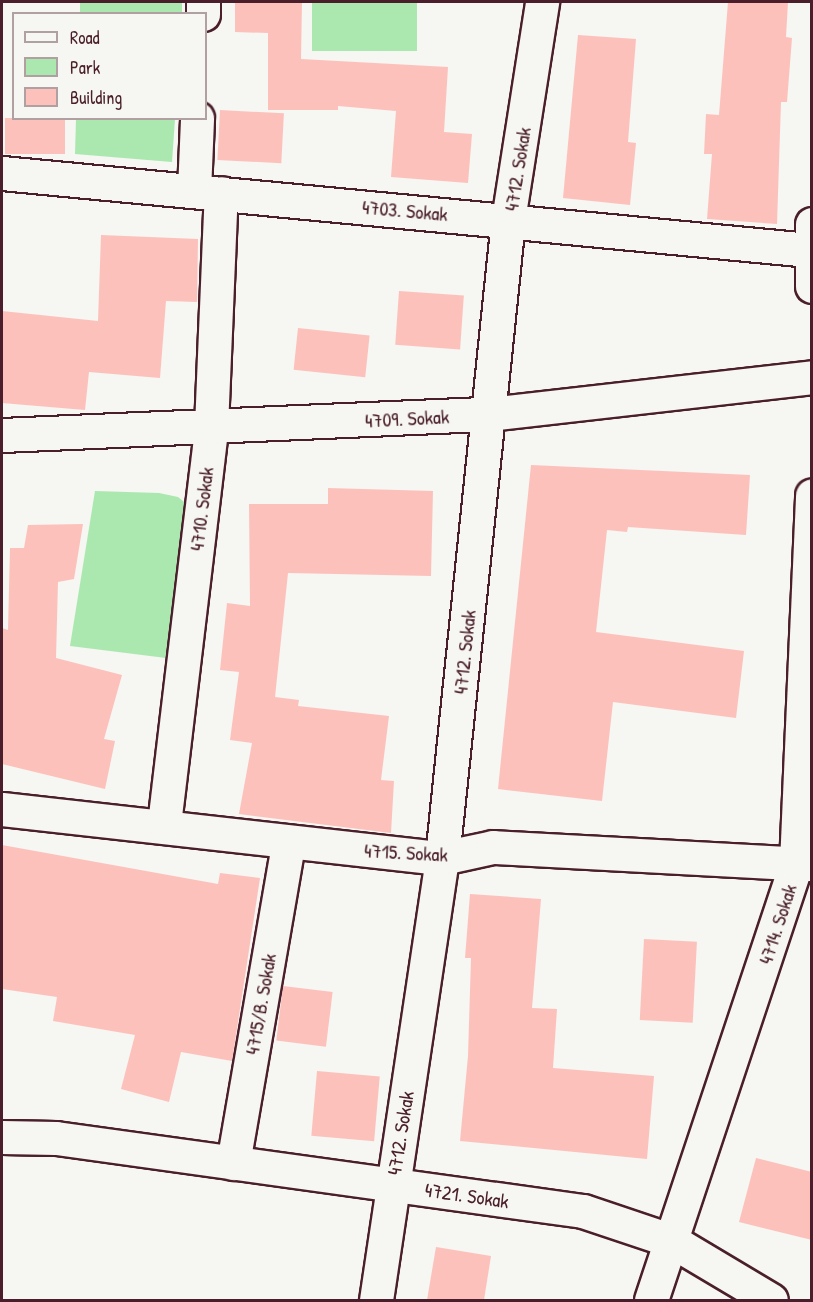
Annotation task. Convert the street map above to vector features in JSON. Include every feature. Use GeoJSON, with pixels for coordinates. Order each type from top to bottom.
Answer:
{"type":"FeatureCollection","features":[{"type":"Feature","properties":{"kind":"street","name":"4712. Sokak"},"geometry":{"type":"LineString","coordinates":[[376,1300],[442,858],[508,220],[542,2]]}},
{"type":"Feature","properties":{"kind":"street","name":"4710. Sokak"},"geometry":{"type":"LineString","coordinates":[[164,824],[211,427],[207,192],[197,120]]}},
{"type":"Feature","properties":{"kind":"street","name":"4703. Sokak"},"geometry":{"type":"LineString","coordinates":[[2,173],[508,220],[810,237]]}},
{"type":"Feature","properties":{"kind":"street"},"geometry":{"type":"LineString","coordinates":[[810,237],[812,286]]}},
{"type":"Feature","properties":{"kind":"street","name":"4709. Sokak"},"geometry":{"type":"LineString","coordinates":[[2,435],[489,414],[812,377]]}},
{"type":"Feature","properties":{"kind":"street","name":"4714. Sokak"},"geometry":{"type":"LineString","coordinates":[[651,1300],[806,867],[812,495]]}},
{"type":"Feature","properties":{"kind":"street","name":"4715. Sokak"},"geometry":{"type":"LineString","coordinates":[[2,809],[164,824],[288,844],[442,858],[493,847],[806,867]]}},
{"type":"Feature","properties":{"kind":"street","name":"4715/B. Sokak"},"geometry":{"type":"LineString","coordinates":[[233,1163],[288,844]]}},
{"type":"Feature","properties":{"kind":"street","name":"4721. Sokak"},"geometry":{"type":"LineString","coordinates":[[2,1137],[56,1138],[582,1211],[672,1241],[771,1300]]}},
{"type":"Feature","properties":{"kind":"green space"},"geometry":{"type":"Polygon","coordinates":[[[80,2],[182,2],[182,12],[80,12],[80,2]]]}},
{"type":"Feature","properties":{"kind":"green space"},"geometry":{"type":"Polygon","coordinates":[[[312,2],[417,2],[417,51],[312,51],[312,2]]]}},
{"type":"Feature","properties":{"kind":"green space"},"geometry":{"type":"Polygon","coordinates":[[[76,120],[175,120],[172,162],[75,154],[76,120]]]}},
{"type":"Feature","properties":{"kind":"green space"},"geometry":{"type":"Polygon","coordinates":[[[95,491],[159,493],[178,497],[189,506],[174,659],[70,646],[95,491]]]}},
{"type":"Feature","properties":{"kind":"building"},"geometry":{"type":"Polygon","coordinates":[[[235,2],[302,2],[301,59],[448,67],[444,132],[472,134],[468,183],[391,177],[396,111],[338,106],[338,110],[268,110],[268,33],[235,32],[235,2]]]}},
{"type":"Feature","properties":{"kind":"building"},"geometry":{"type":"Polygon","coordinates":[[[728,2],[788,2],[786,37],[792,38],[787,102],[781,102],[777,224],[707,219],[712,154],[704,154],[706,114],[719,115],[728,2]]]}},
{"type":"Feature","properties":{"kind":"building"},"geometry":{"type":"Polygon","coordinates":[[[578,35],[636,39],[628,142],[636,143],[630,205],[563,198],[578,35]]]}},
{"type":"Feature","properties":{"kind":"building"},"geometry":{"type":"Polygon","coordinates":[[[220,110],[284,113],[281,163],[217,160],[220,110]]]}},
{"type":"Feature","properties":{"kind":"building"},"geometry":{"type":"Polygon","coordinates":[[[5,118],[65,120],[65,154],[5,154],[5,118]]]}},
{"type":"Feature","properties":{"kind":"building"},"geometry":{"type":"Polygon","coordinates":[[[101,235],[198,239],[197,302],[166,301],[160,378],[89,372],[85,410],[2,403],[2,311],[98,321],[101,235]]]}},
{"type":"Feature","properties":{"kind":"building"},"geometry":{"type":"Polygon","coordinates":[[[399,291],[464,296],[460,349],[395,345],[399,291]]]}},
{"type":"Feature","properties":{"kind":"building"},"geometry":{"type":"Polygon","coordinates":[[[298,328],[370,336],[365,377],[294,370],[298,328]]]}},
{"type":"Feature","properties":{"kind":"building"},"geometry":{"type":"Polygon","coordinates":[[[531,465],[750,475],[746,535],[628,527],[627,532],[607,530],[596,632],[744,651],[736,718],[613,702],[602,801],[498,789],[531,465]]]}},
{"type":"Feature","properties":{"kind":"building"},"geometry":{"type":"Polygon","coordinates":[[[328,488],[433,491],[431,576],[288,573],[275,697],[299,700],[298,706],[389,716],[381,780],[394,781],[391,833],[239,814],[252,743],[230,740],[239,672],[220,670],[227,603],[250,606],[249,504],[328,504],[328,488]]]}},
{"type":"Feature","properties":{"kind":"building"},"geometry":{"type":"Polygon","coordinates":[[[83,524],[74,579],[58,582],[56,658],[122,675],[104,739],[115,741],[105,789],[2,764],[2,628],[8,630],[10,548],[24,548],[28,525],[83,524]]]}},
{"type":"Feature","properties":{"kind":"building"},"geometry":{"type":"Polygon","coordinates":[[[2,845],[218,884],[220,873],[260,878],[232,1061],[181,1052],[169,1102],[121,1089],[135,1035],[53,1021],[57,997],[2,989],[2,845]]]}},
{"type":"Feature","properties":{"kind":"building"},"geometry":{"type":"Polygon","coordinates":[[[470,894],[541,899],[532,1008],[557,1009],[553,1068],[654,1076],[647,1159],[460,1141],[468,1056],[471,958],[465,958],[470,894]]]}},
{"type":"Feature","properties":{"kind":"building"},"geometry":{"type":"Polygon","coordinates":[[[644,939],[697,942],[693,1023],[640,1020],[644,939]]]}},
{"type":"Feature","properties":{"kind":"building"},"geometry":{"type":"Polygon","coordinates":[[[283,986],[333,992],[326,1047],[276,1041],[283,986]]]}},
{"type":"Feature","properties":{"kind":"building"},"geometry":{"type":"Polygon","coordinates":[[[317,1071],[380,1076],[374,1141],[311,1136],[317,1071]]]}},
{"type":"Feature","properties":{"kind":"building"},"geometry":{"type":"Polygon","coordinates":[[[756,1158],[812,1172],[812,1240],[739,1222],[756,1158]]]}},
{"type":"Feature","properties":{"kind":"building"},"geometry":{"type":"Polygon","coordinates":[[[436,1247],[491,1256],[484,1300],[427,1300],[436,1247]]]}}]}
